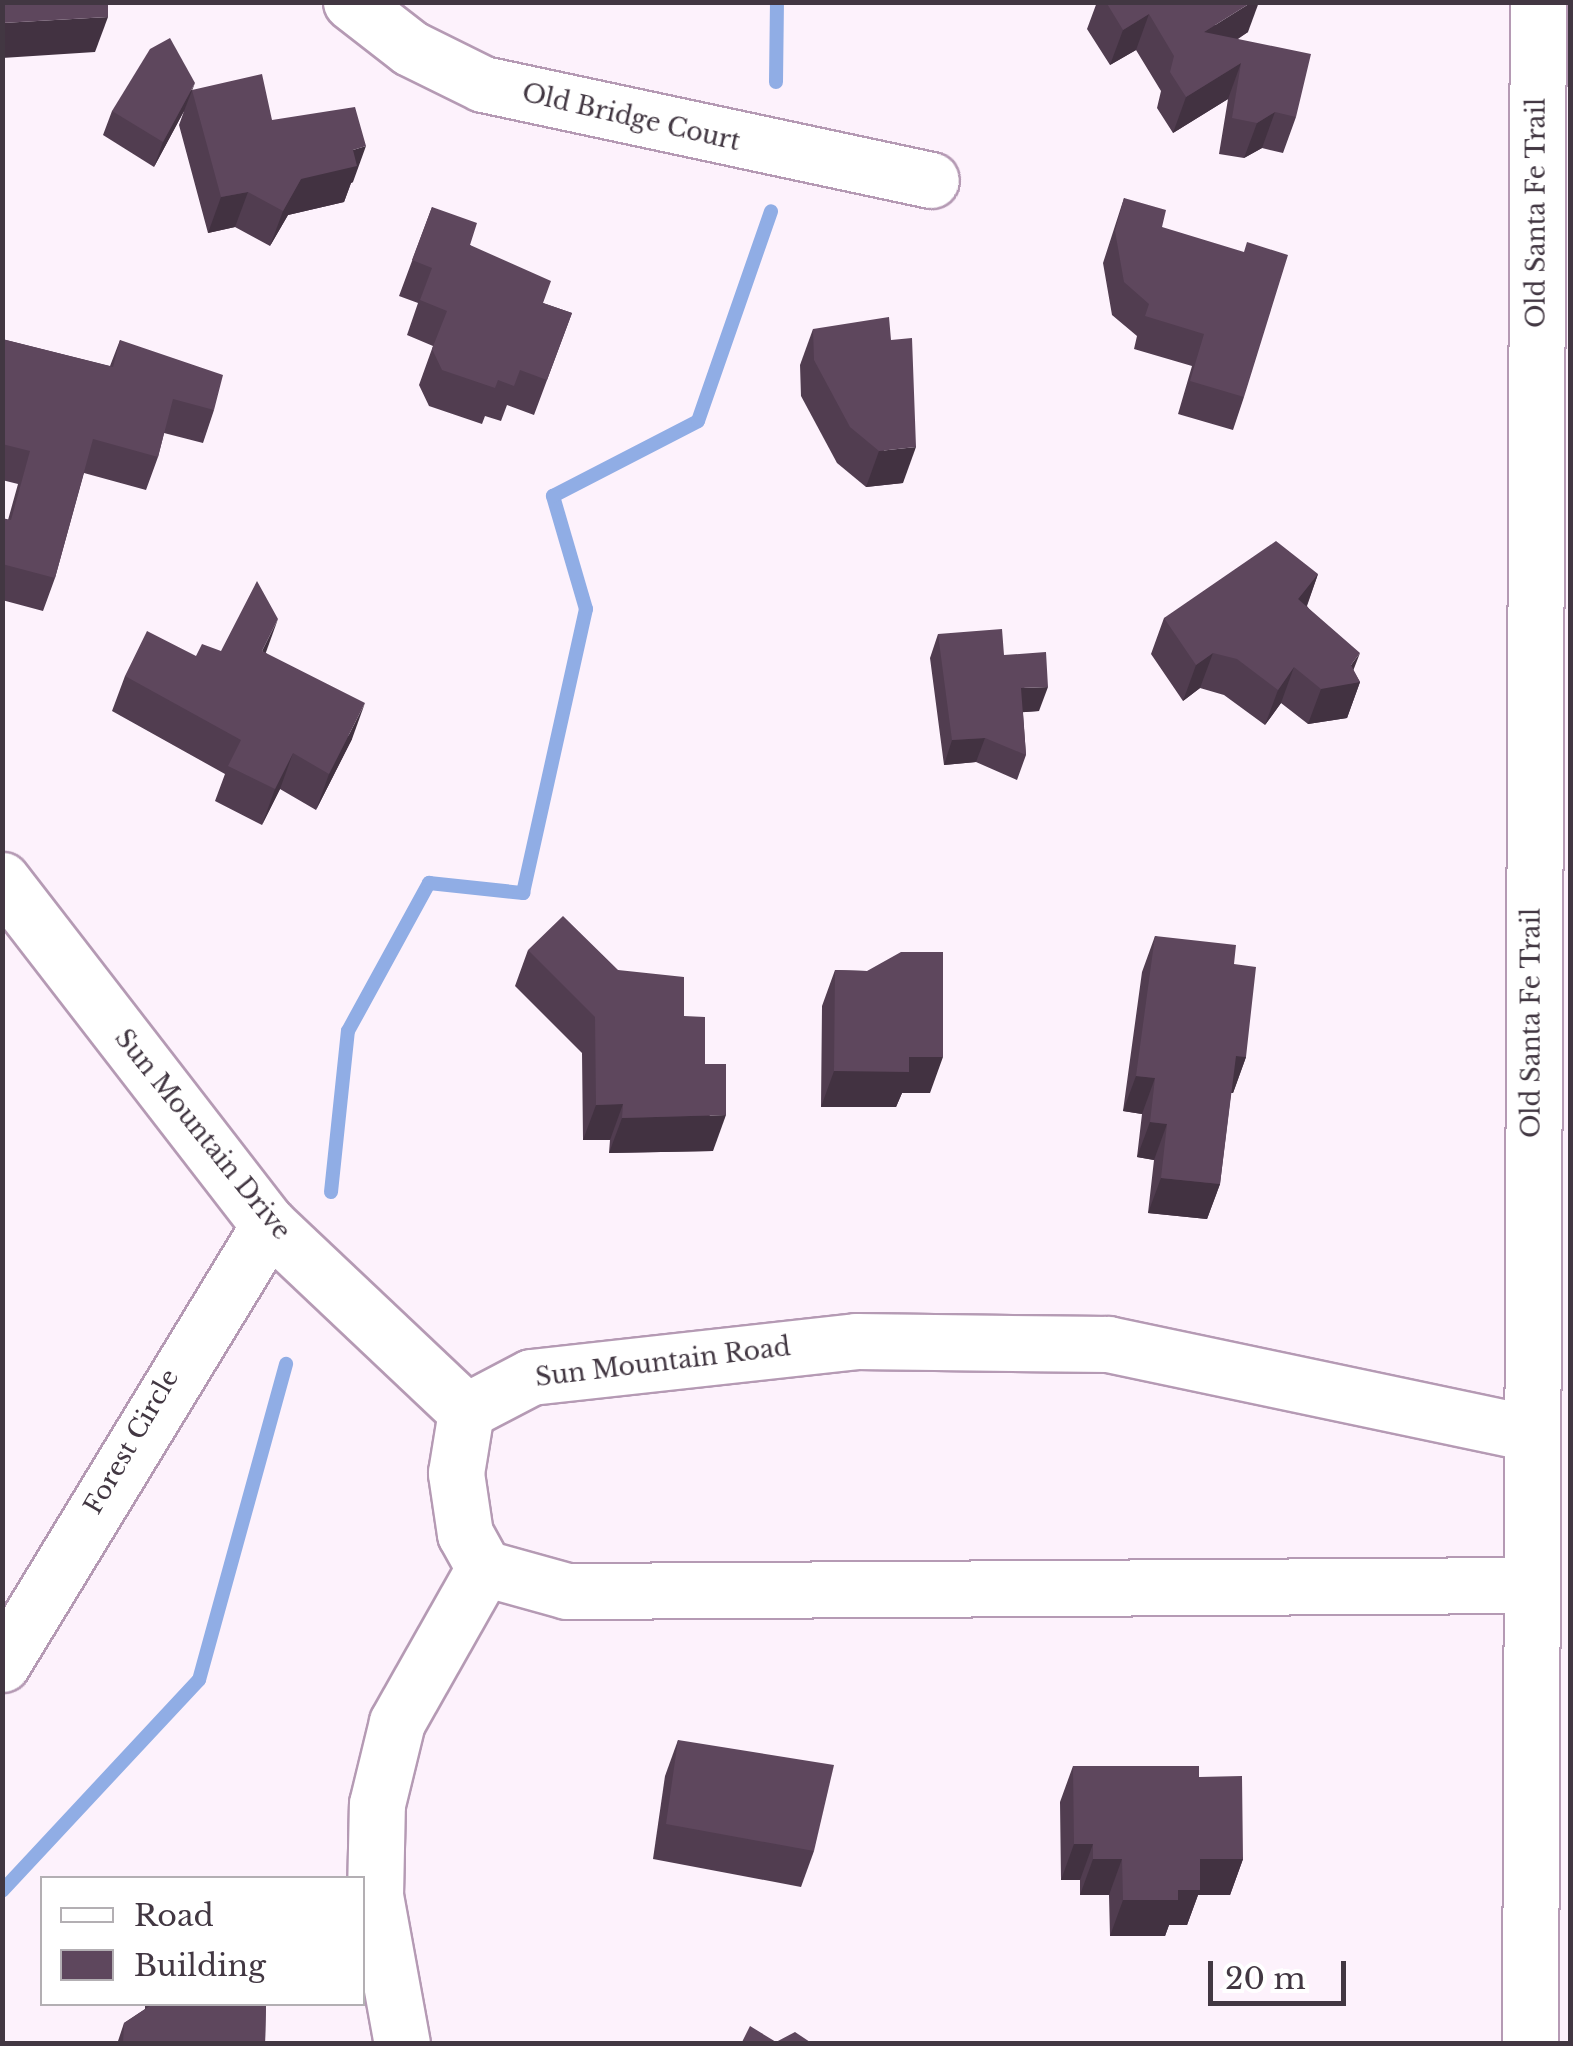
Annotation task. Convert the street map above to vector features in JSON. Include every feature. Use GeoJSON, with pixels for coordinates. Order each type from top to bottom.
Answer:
{"type":"FeatureCollection","features":[{"type":"Feature","properties":{"kind":"street","name":"Old Bridge Court"},"geometry":{"type":"LineString","coordinates":[[351,2],[410,48],[483,84],[932,180]]}},
{"type":"Feature","properties":{"kind":"street","name":"Old Santa Fe Trail"},"geometry":{"type":"LineString","coordinates":[[1530,2044],[1538,2]]}},
{"type":"Feature","properties":{"kind":"street","name":"Sun Mountain Drive"},"geometry":{"type":"LineString","coordinates":[[2,880],[269,1225],[466,1411]]}},
{"type":"Feature","properties":{"kind":"street","name":"Forest Circle"},"geometry":{"type":"LineString","coordinates":[[2,1664],[269,1225]]}},
{"type":"Feature","properties":{"kind":"street","name":"Sun Mountain Road"},"geometry":{"type":"LineString","coordinates":[[466,1411],[496,1390],[573,1368],[983,1338],[1199,1358],[1449,1422],[1530,1433]]}},
{"type":"Feature","properties":{"kind":"street"},"geometry":{"type":"LineString","coordinates":[[466,1411],[456,1473],[465,1534],[484,1568],[567,1591],[642,1594],[1530,1586]]}},
{"type":"Feature","properties":{"kind":"street"},"geometry":{"type":"LineString","coordinates":[[402,2044],[375,1896],[376,1804],[397,1722],[484,1568]]}},
{"type":"Feature","properties":{"kind":"building"},"geometry":{"type":"Polygon","coordinates":[[[2,2],[108,2],[108,17],[2,23],[2,2]]]}},
{"type":"Feature","properties":{"kind":"building"},"geometry":{"type":"Polygon","coordinates":[[[1106,2],[1252,2],[1204,32],[1311,54],[1296,117],[1275,112],[1257,123],[1232,118],[1241,63],[1186,97],[1170,72],[1174,56],[1149,14],[1123,30],[1106,2]]]}},
{"type":"Feature","properties":{"kind":"building"},"geometry":{"type":"Polygon","coordinates":[[[170,38],[195,83],[163,142],[112,111],[150,49],[170,38]]]}},
{"type":"Feature","properties":{"kind":"building"},"geometry":{"type":"Polygon","coordinates":[[[262,74],[272,120],[355,107],[366,146],[353,150],[357,166],[301,179],[283,211],[248,192],[221,197],[192,90],[262,74]]]}},
{"type":"Feature","properties":{"kind":"building"},"geometry":{"type":"Polygon","coordinates":[[[1124,198],[1166,210],[1162,227],[1244,252],[1247,242],[1288,255],[1244,397],[1190,381],[1204,334],[1145,316],[1149,304],[1124,282],[1115,231],[1124,198]]]}},
{"type":"Feature","properties":{"kind":"building"},"geometry":{"type":"Polygon","coordinates":[[[432,207],[477,223],[470,245],[551,281],[543,303],[572,313],[547,380],[520,370],[514,386],[498,380],[495,388],[442,370],[432,349],[447,311],[420,300],[432,268],[412,260],[432,207]]]}},
{"type":"Feature","properties":{"kind":"building"},"geometry":{"type":"Polygon","coordinates":[[[889,317],[891,340],[912,338],[916,447],[879,451],[850,427],[814,360],[813,329],[889,317]]]}},
{"type":"Feature","properties":{"kind":"building"},"geometry":{"type":"Polygon","coordinates":[[[2,339],[113,367],[120,340],[223,375],[214,410],[173,399],[158,457],[93,439],[55,578],[2,564],[2,518],[11,520],[30,451],[2,444],[2,339]]]}},
{"type":"Feature","properties":{"kind":"building"},"geometry":{"type":"Polygon","coordinates":[[[1276,541],[1318,574],[1298,599],[1360,653],[1351,665],[1360,682],[1321,689],[1294,667],[1278,690],[1237,659],[1213,653],[1196,665],[1164,618],[1276,541]]]}},
{"type":"Feature","properties":{"kind":"building"},"geometry":{"type":"Polygon","coordinates":[[[257,581],[278,619],[262,651],[365,703],[329,774],[293,753],[275,789],[228,766],[241,740],[125,676],[147,631],[196,656],[202,644],[221,651],[257,581]]]}},
{"type":"Feature","properties":{"kind":"building"},"geometry":{"type":"Polygon","coordinates":[[[1002,629],[1004,655],[1046,652],[1048,687],[1021,688],[1026,755],[985,738],[952,740],[938,634],[1002,629]]]}},
{"type":"Feature","properties":{"kind":"building"},"geometry":{"type":"Polygon","coordinates":[[[563,916],[618,970],[684,977],[684,1016],[705,1017],[705,1064],[726,1064],[726,1115],[622,1118],[623,1104],[596,1105],[595,1017],[528,950],[563,916]]]}},
{"type":"Feature","properties":{"kind":"building"},"geometry":{"type":"Polygon","coordinates":[[[1155,936],[1236,945],[1234,964],[1256,967],[1246,1057],[1236,1056],[1220,1184],[1161,1178],[1167,1124],[1150,1122],[1155,1078],[1136,1076],[1155,936]]]}},
{"type":"Feature","properties":{"kind":"building"},"geometry":{"type":"Polygon","coordinates":[[[901,952],[943,952],[943,1057],[909,1057],[909,1072],[834,1071],[835,970],[867,971],[901,952]]]}},
{"type":"Feature","properties":{"kind":"building"},"geometry":{"type":"Polygon","coordinates":[[[678,1740],[834,1765],[814,1851],[666,1824],[678,1740]]]}},
{"type":"Feature","properties":{"kind":"building"},"geometry":{"type":"Polygon","coordinates":[[[1073,1766],[1199,1766],[1199,1777],[1242,1776],[1243,1859],[1200,1859],[1200,1890],[1178,1890],[1178,1900],[1123,1900],[1122,1859],[1093,1859],[1093,1844],[1074,1844],[1073,1766]]]}},
{"type":"Feature","properties":{"kind":"building"},"geometry":{"type":"Polygon","coordinates":[[[150,2006],[266,2006],[265,2044],[123,2044],[124,2023],[150,2006]]]}},
{"type":"Feature","properties":{"kind":"building"},"geometry":{"type":"Polygon","coordinates":[[[750,2026],[776,2042],[795,2032],[813,2044],[741,2044],[750,2026]]]}},
{"type":"Feature","properties":{"kind":"waterway"},"geometry":{"type":"LineString","coordinates":[[776,82],[777,2]]}},
{"type":"Feature","properties":{"kind":"waterway"},"geometry":{"type":"LineString","coordinates":[[331,1192],[348,1031],[429,883],[523,893],[586,609],[553,496],[698,421],[771,211]]}},
{"type":"Feature","properties":{"kind":"waterway"},"geometry":{"type":"LineString","coordinates":[[2,1891],[199,1680],[286,1364]]}}]}
